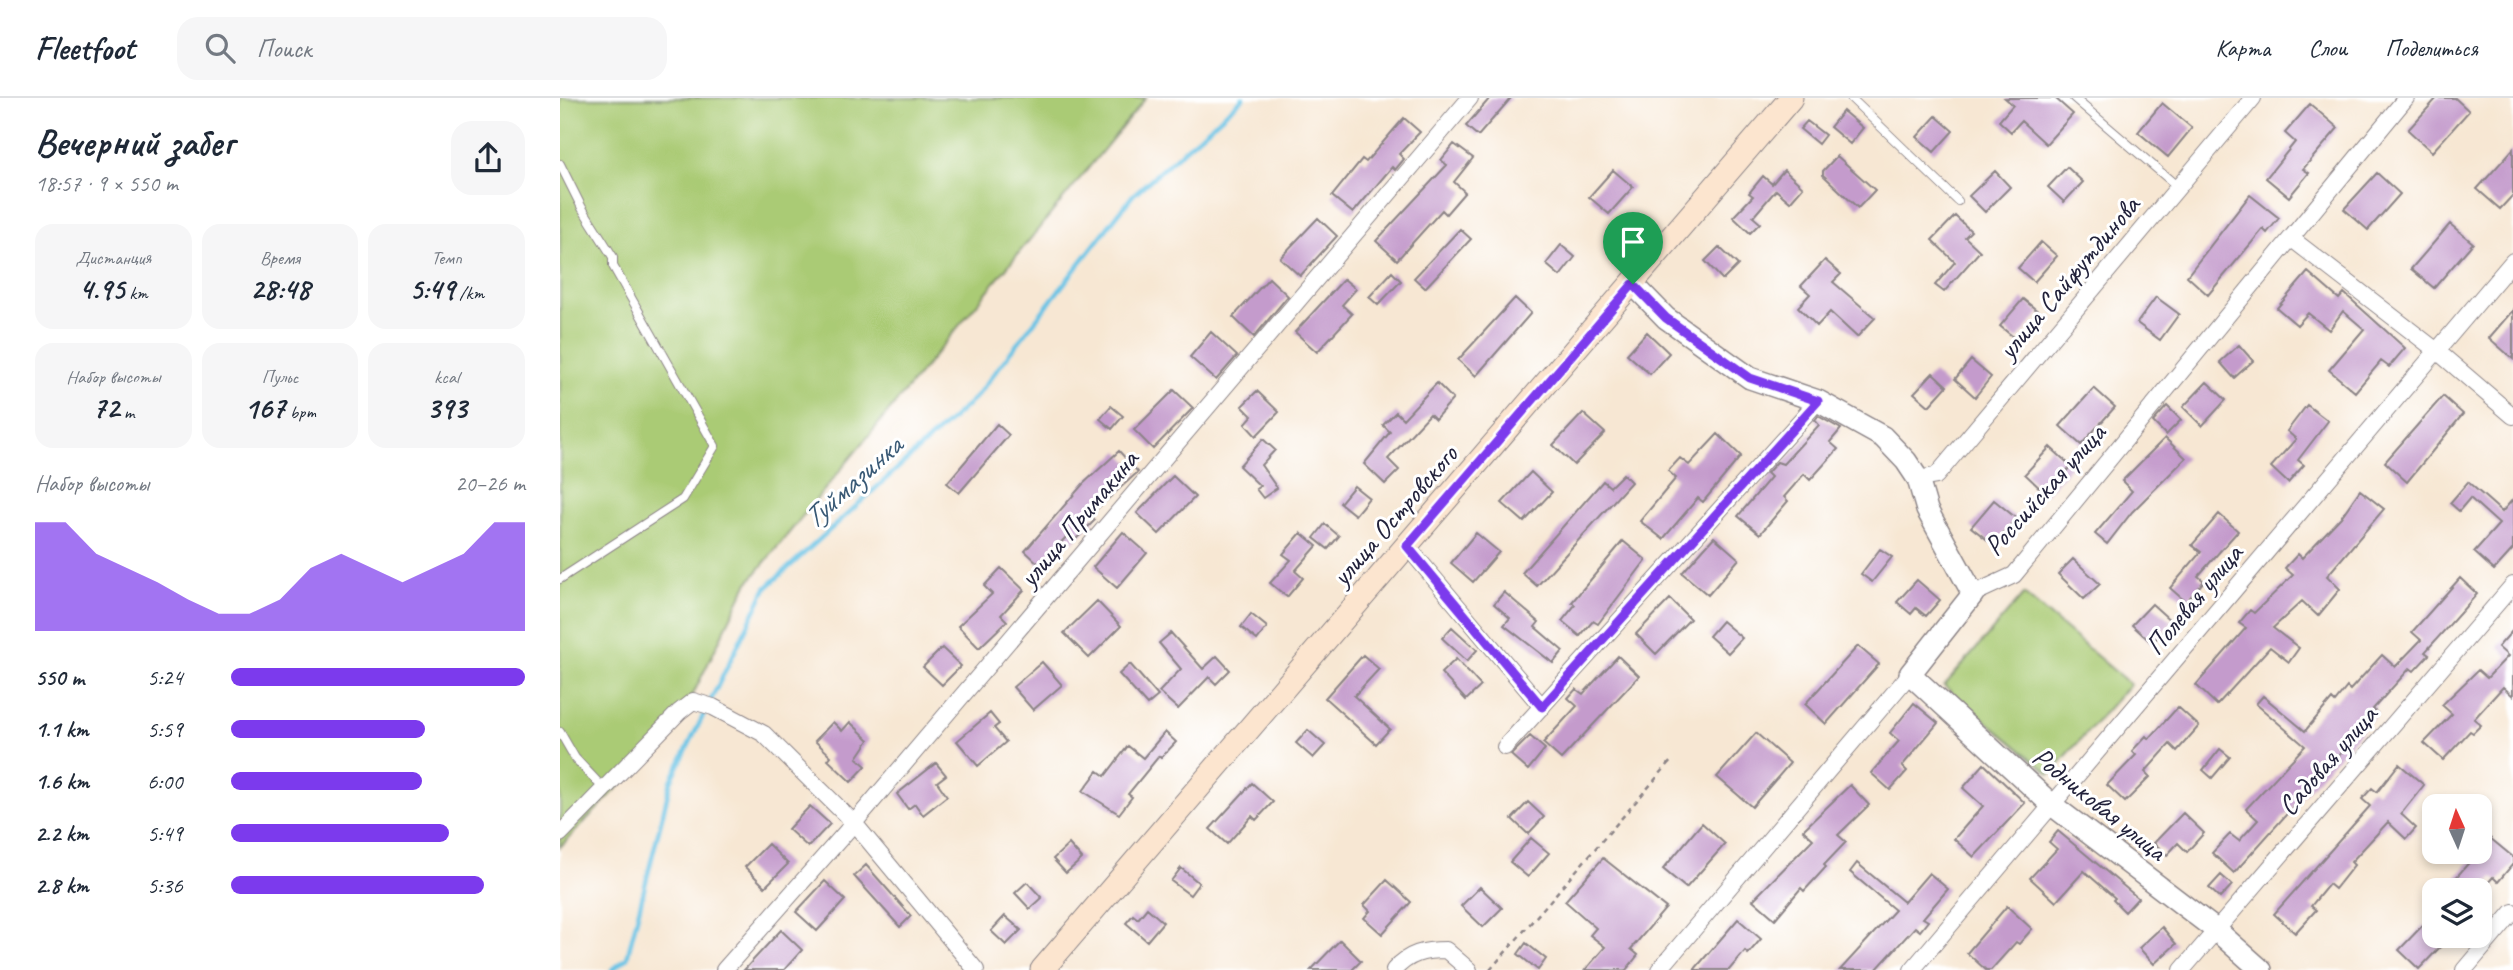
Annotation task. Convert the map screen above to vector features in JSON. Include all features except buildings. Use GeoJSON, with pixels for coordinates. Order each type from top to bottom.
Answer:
{"type":"FeatureCollection","features":[{"type":"Feature","properties":{"kind":"main road","name":"улица Островского"},"geometry":{"type":"LineString","coordinates":[[1042,970],[1791,98]]}},
{"type":"Feature","properties":{"kind":"street","name":"улица Примакина"},"geometry":{"type":"LineString","coordinates":[[724,970],[854,823],[1470,98]]}},
{"type":"Feature","properties":{"kind":"street","name":"Российская улица"},"geometry":{"type":"LineString","coordinates":[[1660,970],[1910,674],[1973,593],[2014,575],[2406,98]]}},
{"type":"Feature","properties":{"kind":"street","name":"улица Сайфутдинова"},"geometry":{"type":"LineString","coordinates":[[1918,479],[1936,477],[2250,99]]}},
{"type":"Feature","properties":{"kind":"street"},"geometry":{"type":"LineString","coordinates":[[2292,239],[2437,351],[2513,416]]}},
{"type":"Feature","properties":{"kind":"street","name":"Полевая улица"},"geometry":{"type":"LineString","coordinates":[[1912,970],[2513,261]]}},
{"type":"Feature","properties":{"kind":"street"},"geometry":{"type":"LineString","coordinates":[[1633,284],[1666,318],[1750,378],[1818,401],[1883,437],[1906,461],[1918,479],[1927,510],[1973,593]]}},
{"type":"Feature","properties":{"kind":"street"},"geometry":{"type":"LineString","coordinates":[[1505,747],[1818,401]]}},
{"type":"Feature","properties":{"kind":"street"},"geometry":{"type":"LineString","coordinates":[[1407,546],[1542,707]]}},
{"type":"Feature","properties":{"kind":"street","name":"Садовая улица"},"geometry":{"type":"LineString","coordinates":[[2182,970],[2513,585]]}},
{"type":"Feature","properties":{"kind":"street","name":"Родниковая улица"},"geometry":{"type":"LineString","coordinates":[[1910,674],[2052,805],[2216,930],[2261,970]]}},
{"type":"Feature","properties":{"kind":"street"},"geometry":{"type":"LineString","coordinates":[[560,834],[679,712],[693,701],[713,707],[764,734],[854,823],[976,970]]}},
{"type":"Feature","properties":{"kind":"street"},"geometry":{"type":"LineString","coordinates":[[2464,970],[2513,912]]}},
{"type":"Feature","properties":{"kind":"street"},"geometry":{"type":"LineString","coordinates":[[1394,970],[1401,962],[1421,950],[1446,950],[1469,970]]}},
{"type":"Feature","properties":{"kind":"lane"},"geometry":{"type":"LineString","coordinates":[[1851,98],[1958,201]]}},
{"type":"Feature","properties":{"kind":"lane"},"geometry":{"type":"LineString","coordinates":[[2074,98],[2178,187]]}},
{"type":"Feature","properties":{"kind":"lane"},"geometry":{"type":"LineString","coordinates":[[560,164],[582,208],[613,257],[612,266],[715,446],[683,499],[560,579]]}},
{"type":"Feature","properties":{"kind":"lane"},"geometry":{"type":"LineString","coordinates":[[560,732],[576,758],[604,789]]}},
{"type":"Feature","properties":{"kind":"path"},"geometry":{"type":"LineString","coordinates":[[1490,970],[1672,760]]}},
{"type":"Feature","properties":{"kind":"green space"},"geometry":{"type":"Polygon","coordinates":[[[560,98],[1146,98],[747,584],[677,727],[560,847],[560,98]]]}},
{"type":"Feature","properties":{"kind":"green space"},"geometry":{"type":"Polygon","coordinates":[[[2024,594],[2130,684],[2050,774],[1944,686],[2024,594]]]}},
{"type":"Feature","properties":{"kind":"waterway","name":"Туймазинка"},"geometry":{"type":"LineString","coordinates":[[612,970],[627,958],[671,781],[766,588],[975,398],[1133,195],[1243,98]]}},
{"type":"Feature","properties":{"kind":"route"},"geometry":{"type":"LineString","coordinates":[[1633,284],[1666,318],[1750,378],[1818,401],[1542,707],[1407,546],[1633,284]]}}]}
